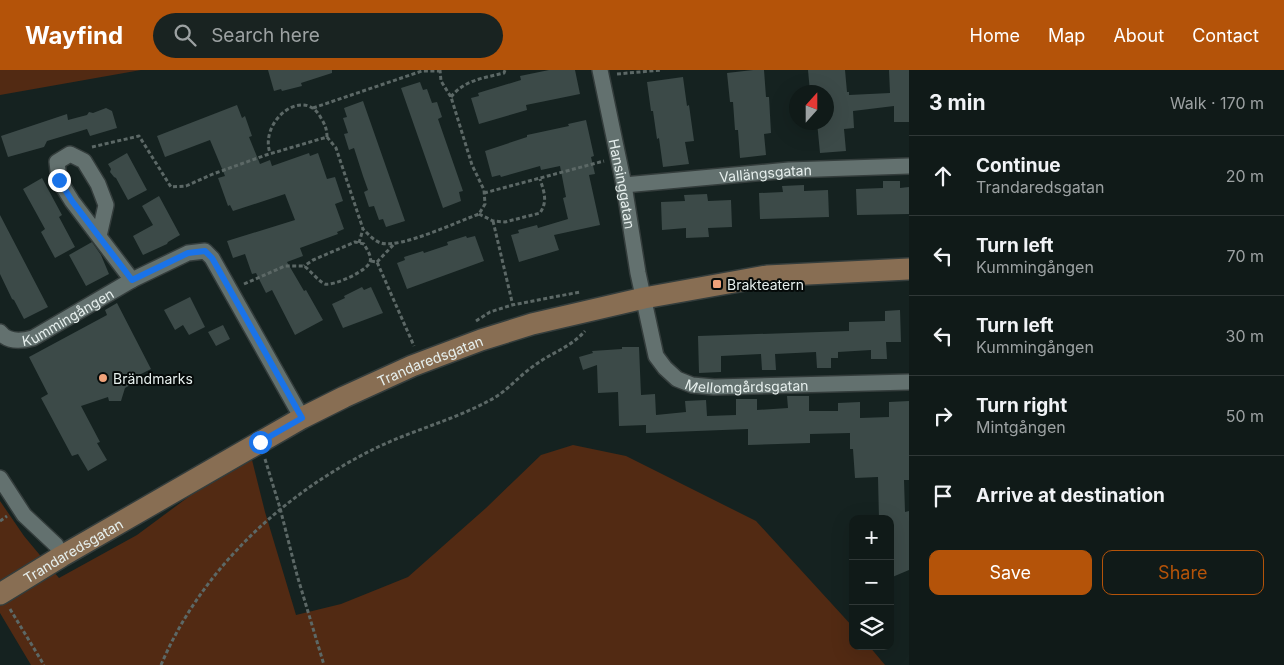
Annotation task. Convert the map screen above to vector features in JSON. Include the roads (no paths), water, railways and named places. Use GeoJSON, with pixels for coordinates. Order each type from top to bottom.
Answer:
{"type":"FeatureCollection","features":[{"type":"Feature","properties":{"kind":"street","name":"Hansinggatan"},"geometry":{"type":"LineString","coordinates":[[600,73],[624,185],[644,298]]}},
{"type":"Feature","properties":{"kind":"street"},"geometry":{"type":"LineString","coordinates":[[99,236],[106,205],[98,184],[84,161],[70,154],[57,162],[59,180],[72,201],[132,280]]}},
{"type":"Feature","properties":{"kind":"street","name":"Vallängsgatan"},"geometry":{"type":"LineString","coordinates":[[624,185],[789,170],[909,166]]}},
{"type":"Feature","properties":{"kind":"street","name":"Kummingången"},"geometry":{"type":"LineString","coordinates":[[0,332],[3,336],[18,342],[33,338],[132,280],[188,253],[205,251],[212,258],[302,418]]}},
{"type":"Feature","properties":{"kind":"street","name":"Trandaredsgatan"},"geometry":{"type":"LineString","coordinates":[[0,594],[62,556],[302,418],[412,366],[481,340],[532,324],[644,298],[767,276],[909,269]]}},
{"type":"Feature","properties":{"kind":"street","name":"Mellomgårdsgatan"},"geometry":{"type":"LineString","coordinates":[[644,298],[656,356],[676,379],[692,385],[714,387],[909,382]]}},
{"type":"Feature","properties":{"kind":"street"},"geometry":{"type":"LineString","coordinates":[[0,478],[24,515],[56,545],[62,556]]}},
{"type":"Feature","properties":{"kind":"place","name":"Brakteatern"},"geometry":{"type":"Point","coordinates":[717,284]}},
{"type":"Feature","properties":{"kind":"place","name":"Brändmarks"},"geometry":{"type":"Point","coordinates":[103,378]}}]}
